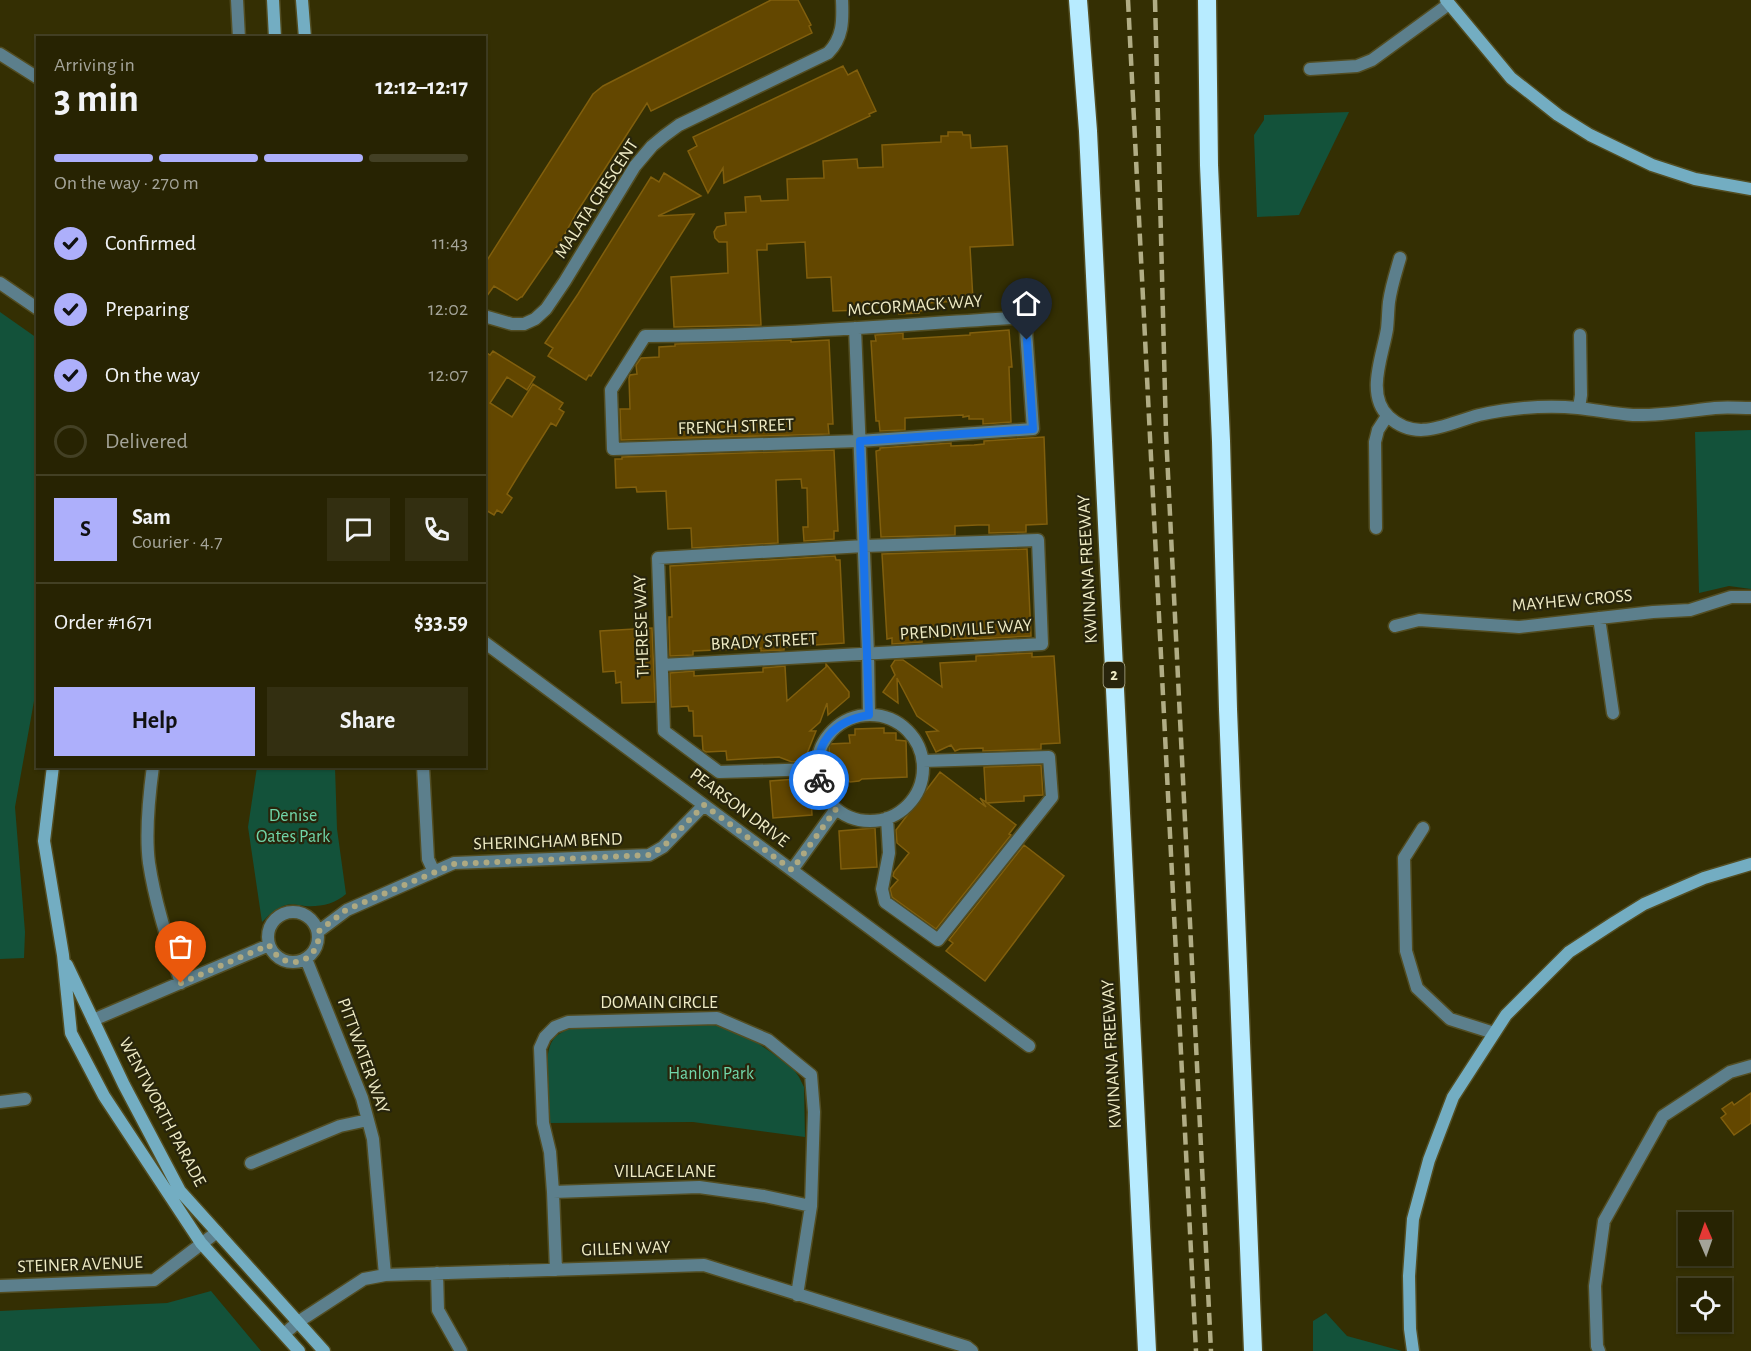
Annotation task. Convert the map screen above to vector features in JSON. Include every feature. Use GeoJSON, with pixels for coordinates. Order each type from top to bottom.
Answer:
{"type":"FeatureCollection","features":[{"type":"Feature","properties":{"kind":"highway","name":"KWINANA FREEWAY"},"geometry":{"type":"LineString","coordinates":[[1078,0],[1088,142],[1147,1351]]}},
{"type":"Feature","properties":{"kind":"highway"},"geometry":{"type":"LineString","coordinates":[[1207,0],[1209,165],[1253,1351]]}},
{"type":"Feature","properties":{"kind":"street"},"geometry":{"type":"LineString","coordinates":[[237,0],[239,36]]}},
{"type":"Feature","properties":{"kind":"street"},"geometry":{"type":"LineString","coordinates":[[273,0],[275,36]]}},
{"type":"Feature","properties":{"kind":"street"},"geometry":{"type":"LineString","coordinates":[[302,0],[305,36]]}},
{"type":"Feature","properties":{"kind":"street","name":"MALATA CRESCENT"},"geometry":{"type":"LineString","coordinates":[[486,317],[512,324],[524,324],[535,319],[546,309],[565,281],[635,166],[652,146],[679,125],[828,53],[836,46],[843,26],[842,0]]}},
{"type":"Feature","properties":{"kind":"street"},"geometry":{"type":"LineString","coordinates":[[1310,69],[1357,66],[1372,60],[1448,2],[1511,78],[1558,115],[1590,135],[1652,165],[1695,179],[1751,189]]}},
{"type":"Feature","properties":{"kind":"street"},"geometry":{"type":"LineString","coordinates":[[0,54],[36,77]]}},
{"type":"Feature","properties":{"kind":"street"},"geometry":{"type":"LineString","coordinates":[[1400,258],[1389,300],[1377,389],[1380,403],[1388,416],[1399,424],[1417,430],[1437,429],[1478,416],[1536,407],[1579,408],[1634,415],[1718,408],[1751,408]]}},
{"type":"Feature","properties":{"kind":"street"},"geometry":{"type":"LineString","coordinates":[[0,283],[36,308]]}},
{"type":"Feature","properties":{"kind":"street","name":"MCCORMACK WAY"},"geometry":{"type":"LineString","coordinates":[[613,449],[611,390],[645,336],[855,328],[1025,317],[1033,429],[860,441]]}},
{"type":"Feature","properties":{"kind":"street"},"geometry":{"type":"LineString","coordinates":[[855,328],[869,715]]}},
{"type":"Feature","properties":{"kind":"street"},"geometry":{"type":"LineString","coordinates":[[1579,408],[1581,395],[1580,335]]}},
{"type":"Feature","properties":{"kind":"street"},"geometry":{"type":"LineString","coordinates":[[1376,528],[1375,442],[1378,430],[1388,416]]}},
{"type":"Feature","properties":{"kind":"street","name":"FRENCH STREET"},"geometry":{"type":"LineString","coordinates":[[613,449],[860,441]]}},
{"type":"Feature","properties":{"kind":"street","name":"PRENDIVILLE WAY"},"geometry":{"type":"LineString","coordinates":[[864,546],[1038,540],[1039,563],[1042,644],[868,654]]}},
{"type":"Feature","properties":{"kind":"street","name":"THERESE WAY"},"geometry":{"type":"LineString","coordinates":[[817,769],[718,772],[664,731],[658,558],[864,546]]}},
{"type":"Feature","properties":{"kind":"street","name":"MAYHEW CROSS"},"geometry":{"type":"LineString","coordinates":[[1395,626],[1419,620],[1519,627],[1690,610],[1731,597],[1751,597]]}},
{"type":"Feature","properties":{"kind":"street"},"geometry":{"type":"LineString","coordinates":[[1599,618],[1613,713]]}},
{"type":"Feature","properties":{"kind":"street","name":"PEARSON DRIVE"},"geometry":{"type":"LineString","coordinates":[[486,643],[1029,1046]]}},
{"type":"Feature","properties":{"kind":"street","name":"BRADY STREET"},"geometry":{"type":"LineString","coordinates":[[662,665],[868,654]]}},
{"type":"Feature","properties":{"kind":"street"},"geometry":{"type":"LineString","coordinates":[[869,715],[885,717],[899,723],[919,746],[923,761],[922,779],[915,796],[903,810],[887,818],[869,821],[852,818],[836,809],[826,798],[819,784],[817,769],[819,752],[827,737],[838,726],[853,718],[869,715]]}},
{"type":"Feature","properties":{"kind":"street"},"geometry":{"type":"LineString","coordinates":[[887,818],[889,853],[882,889],[885,903],[938,940],[1052,797],[1049,757],[923,761]]}},
{"type":"Feature","properties":{"kind":"street","name":"WENTWORTH PARADE"},"geometry":{"type":"LineString","coordinates":[[53,768],[44,841],[63,956],[71,1033],[104,1096],[201,1244],[299,1351]]}},
{"type":"Feature","properties":{"kind":"street"},"geometry":{"type":"LineString","coordinates":[[153,768],[148,800],[149,862],[166,937],[181,983]]}},
{"type":"Feature","properties":{"kind":"street"},"geometry":{"type":"LineString","coordinates":[[423,768],[429,859],[434,872]]}},
{"type":"Feature","properties":{"kind":"street","name":"SHERINGHAM BEND"},"geometry":{"type":"LineString","coordinates":[[319,931],[346,910],[454,864],[649,855],[663,847],[704,805]]}},
{"type":"Feature","properties":{"kind":"street"},"geometry":{"type":"LineString","coordinates":[[792,870],[836,809]]}},
{"type":"Feature","properties":{"kind":"street"},"geometry":{"type":"LineString","coordinates":[[1423,828],[1404,858],[1406,951],[1417,988],[1450,1019],[1494,1034]]}},
{"type":"Feature","properties":{"kind":"street"},"geometry":{"type":"LineString","coordinates":[[1413,1351],[1410,1329],[1409,1276],[1413,1219],[1429,1160],[1454,1097],[1506,1015],[1569,952],[1644,904],[1704,878],[1751,864]]}},
{"type":"Feature","properties":{"kind":"street"},"geometry":{"type":"LineString","coordinates":[[300,912],[309,916],[319,931],[316,948],[306,959],[298,962],[280,959],[269,945],[269,927],[283,913],[300,912]]}},
{"type":"Feature","properties":{"kind":"street"},"geometry":{"type":"LineString","coordinates":[[93,1020],[269,945]]}},
{"type":"Feature","properties":{"kind":"street","name":"WENTWORTH PARADE"},"geometry":{"type":"LineString","coordinates":[[63,956],[124,1085],[180,1191],[324,1351]]}},
{"type":"Feature","properties":{"kind":"street","name":"PITTWATER WAY"},"geometry":{"type":"LineString","coordinates":[[306,959],[362,1098],[368,1120],[373,1140],[385,1275]]}},
{"type":"Feature","properties":{"kind":"street","name":"DOMAIN CIRCLE"},"geometry":{"type":"LineString","coordinates":[[556,1270],[550,1152],[543,1123],[540,1087],[540,1048],[545,1037],[555,1027],[568,1022],[717,1018],[768,1040],[811,1075],[814,1112],[811,1206],[797,1295]]}},
{"type":"Feature","properties":{"kind":"street"},"geometry":{"type":"LineString","coordinates":[[1599,1351],[1595,1286],[1604,1221],[1663,1116],[1730,1072],[1751,1066]]}},
{"type":"Feature","properties":{"kind":"street"},"geometry":{"type":"LineString","coordinates":[[0,1102],[25,1099]]}},
{"type":"Feature","properties":{"kind":"street"},"geometry":{"type":"LineString","coordinates":[[251,1163],[340,1125],[368,1120]]}},
{"type":"Feature","properties":{"kind":"street","name":"VILLAGE LANE"},"geometry":{"type":"LineString","coordinates":[[553,1192],[699,1187],[764,1196],[811,1206]]}},
{"type":"Feature","properties":{"kind":"street","name":"STEINER AVENUE"},"geometry":{"type":"LineString","coordinates":[[0,1286],[154,1280],[217,1232]]}},
{"type":"Feature","properties":{"kind":"street","name":"GILLEN WAY"},"geometry":{"type":"LineString","coordinates":[[284,1334],[298,1322],[364,1279],[385,1275],[704,1265],[967,1347],[972,1351]]}},
{"type":"Feature","properties":{"kind":"street"},"geometry":{"type":"LineString","coordinates":[[437,1273],[438,1310],[461,1351]]}},
{"type":"Feature","properties":{"kind":"green space"},"geometry":{"type":"Polygon","coordinates":[[[1349,112],[1299,215],[1257,217],[1254,135],[1264,120],[1264,115],[1349,112]]]}},
{"type":"Feature","properties":{"kind":"green space"},"geometry":{"type":"Polygon","coordinates":[[[0,312],[36,337],[36,697],[15,807],[25,932],[24,958],[0,959],[0,312]]]}},
{"type":"Feature","properties":{"kind":"green space"},"geometry":{"type":"Polygon","coordinates":[[[1751,430],[1751,589],[1729,586],[1699,593],[1695,432],[1751,430]]]}},
{"type":"Feature","properties":{"kind":"green space","name":"Denise Oates Park"},"geometry":{"type":"Polygon","coordinates":[[[257,768],[335,768],[337,829],[346,894],[322,905],[286,905],[270,914],[262,922],[248,827],[257,768]]]}},
{"type":"Feature","properties":{"kind":"green space","name":"Hanlon Park"},"geometry":{"type":"Polygon","coordinates":[[[705,1024],[742,1032],[792,1067],[804,1087],[805,1137],[693,1122],[550,1123],[548,1057],[553,1040],[560,1034],[568,1029],[705,1024]]]}},
{"type":"Feature","properties":{"kind":"green space"},"geometry":{"type":"Polygon","coordinates":[[[211,1291],[261,1351],[0,1351],[0,1311],[167,1303],[211,1291]]]}},
{"type":"Feature","properties":{"kind":"green space"},"geometry":{"type":"Polygon","coordinates":[[[1326,1313],[1347,1336],[1402,1351],[1313,1351],[1313,1321],[1326,1313]]]}},
{"type":"Feature","properties":{"kind":"building"},"geometry":{"type":"Polygon","coordinates":[[[771,0],[798,0],[811,25],[809,26],[812,33],[651,111],[647,103],[562,239],[522,297],[517,300],[494,286],[486,297],[486,262],[593,94],[603,86],[771,0]]]}},
{"type":"Feature","properties":{"kind":"building"},"geometry":{"type":"Polygon","coordinates":[[[843,66],[848,75],[857,70],[876,111],[869,114],[870,116],[724,183],[723,168],[708,193],[688,151],[697,146],[693,137],[843,66]]]}},
{"type":"Feature","properties":{"kind":"building"},"geometry":{"type":"Polygon","coordinates":[[[948,132],[962,132],[963,135],[970,135],[971,148],[1007,146],[1013,245],[970,247],[973,300],[928,303],[927,310],[919,311],[919,313],[899,314],[898,304],[861,306],[862,310],[833,311],[831,277],[807,278],[805,242],[767,244],[767,250],[757,250],[761,325],[674,327],[671,277],[728,273],[727,242],[719,242],[714,232],[717,227],[726,225],[725,213],[746,212],[745,197],[760,196],[761,201],[788,200],[787,179],[824,178],[823,161],[857,159],[858,168],[883,167],[882,145],[941,142],[941,136],[948,136],[948,132]]]}},
{"type":"Feature","properties":{"kind":"building"},"geometry":{"type":"Polygon","coordinates":[[[664,173],[701,196],[658,216],[694,214],[591,376],[589,375],[586,380],[548,356],[553,348],[545,343],[651,177],[659,182],[664,173]]]}},
{"type":"Feature","properties":{"kind":"building"},"geometry":{"type":"Polygon","coordinates":[[[1009,330],[1012,367],[1009,367],[1011,422],[983,424],[983,419],[969,419],[969,416],[963,417],[963,415],[905,418],[905,430],[880,431],[879,421],[876,421],[871,341],[876,341],[875,335],[903,333],[903,339],[1009,330]]]}},
{"type":"Feature","properties":{"kind":"building"},"geometry":{"type":"Polygon","coordinates":[[[791,340],[791,342],[829,340],[833,424],[828,424],[829,434],[621,440],[620,409],[630,409],[630,375],[637,374],[636,365],[641,358],[659,357],[659,347],[675,346],[675,344],[791,340]]]}},
{"type":"Feature","properties":{"kind":"building"},"geometry":{"type":"Polygon","coordinates":[[[493,351],[535,377],[527,390],[507,377],[490,403],[512,417],[533,384],[563,403],[559,409],[564,412],[556,426],[551,423],[524,466],[507,494],[512,498],[502,513],[497,510],[494,515],[486,510],[486,352],[490,355],[493,351]]]}},
{"type":"Feature","properties":{"kind":"building"},"geometry":{"type":"Polygon","coordinates":[[[1044,437],[1047,524],[1026,525],[1026,532],[989,533],[989,525],[978,525],[955,526],[955,535],[881,537],[876,451],[880,448],[951,443],[951,446],[974,445],[984,444],[984,441],[1044,437]]]}},
{"type":"Feature","properties":{"kind":"building"},"geometry":{"type":"Polygon","coordinates":[[[834,450],[838,531],[834,531],[834,539],[804,541],[803,527],[808,527],[807,488],[802,488],[801,479],[776,480],[778,543],[692,548],[691,528],[668,529],[666,491],[637,492],[636,487],[616,488],[615,459],[622,459],[622,457],[834,450]]]}},
{"type":"Feature","properties":{"kind":"building"},"geometry":{"type":"Polygon","coordinates":[[[1027,549],[1031,636],[951,639],[951,636],[922,638],[922,642],[892,644],[892,638],[887,639],[882,554],[1027,549]]]}},
{"type":"Feature","properties":{"kind":"building"},"geometry":{"type":"Polygon","coordinates":[[[835,556],[836,560],[840,560],[844,643],[784,647],[784,650],[761,651],[761,648],[693,651],[693,655],[670,656],[669,617],[672,617],[670,566],[835,556]]]}},
{"type":"Feature","properties":{"kind":"building"},"geometry":{"type":"Polygon","coordinates":[[[652,628],[655,702],[622,703],[621,682],[616,683],[615,671],[603,672],[600,631],[652,628]]]}},
{"type":"Feature","properties":{"kind":"building"},"geometry":{"type":"Polygon","coordinates":[[[1032,653],[1032,657],[1054,656],[1060,743],[1041,744],[1041,749],[983,751],[983,748],[955,751],[951,745],[936,752],[926,732],[938,731],[917,716],[897,678],[898,703],[883,692],[895,675],[891,666],[895,660],[903,660],[942,687],[940,663],[976,661],[976,656],[1032,653]]]}},
{"type":"Feature","properties":{"kind":"building"},"geometry":{"type":"Polygon","coordinates":[[[826,664],[849,692],[849,697],[828,715],[827,703],[820,722],[810,731],[816,731],[804,761],[792,762],[779,757],[727,760],[726,751],[706,752],[703,750],[702,736],[694,736],[693,711],[689,711],[688,706],[671,707],[670,673],[694,671],[694,676],[763,672],[763,668],[785,666],[787,701],[826,667],[826,664]]]}},
{"type":"Feature","properties":{"kind":"building"},"geometry":{"type":"Polygon","coordinates":[[[884,728],[884,733],[896,733],[896,740],[906,741],[907,777],[862,779],[850,782],[843,776],[830,776],[829,744],[850,743],[849,735],[855,735],[855,729],[884,728]]]}},
{"type":"Feature","properties":{"kind":"building"},"geometry":{"type":"Polygon","coordinates":[[[1041,765],[1043,795],[1024,796],[1024,801],[987,803],[1016,825],[1009,834],[1011,835],[936,929],[892,897],[890,889],[898,880],[893,876],[894,872],[909,853],[897,843],[896,830],[940,772],[986,807],[980,798],[986,802],[984,767],[1041,765]]]}},
{"type":"Feature","properties":{"kind":"building"},"geometry":{"type":"Polygon","coordinates":[[[810,778],[812,815],[773,818],[770,781],[810,778]]]}},
{"type":"Feature","properties":{"kind":"building"},"geometry":{"type":"Polygon","coordinates":[[[875,828],[877,867],[841,869],[839,831],[875,828]]]}},
{"type":"Feature","properties":{"kind":"building"},"geometry":{"type":"Polygon","coordinates":[[[1024,845],[1064,876],[985,981],[946,951],[953,943],[949,940],[1024,845]]]}},
{"type":"Feature","properties":{"kind":"building"},"geometry":{"type":"Polygon","coordinates":[[[1751,1093],[1751,1123],[1734,1135],[1721,1118],[1726,1114],[1722,1109],[1732,1102],[1734,1105],[1751,1093]]]}},
{"type":"Feature","properties":{"kind":"railway"},"geometry":{"type":"LineString","coordinates":[[1128,0],[1196,1351]]}},
{"type":"Feature","properties":{"kind":"railway"},"geometry":{"type":"LineString","coordinates":[[1155,0],[1166,433],[1211,1351]]}},
{"type":"Feature","properties":{"kind":"way so far"},"geometry":{"type":"LineString","coordinates":[[181,983],[269,945],[280,959],[289,962],[306,959],[316,948],[319,931],[346,910],[454,864],[649,855],[663,847],[704,805],[792,870],[836,809],[826,798],[819,780]]}},
{"type":"Feature","properties":{"kind":"route"},"geometry":{"type":"LineString","coordinates":[[819,780],[817,769],[819,752],[827,737],[838,726],[853,718],[869,715],[860,441],[1033,429],[1027,340]]}}]}
